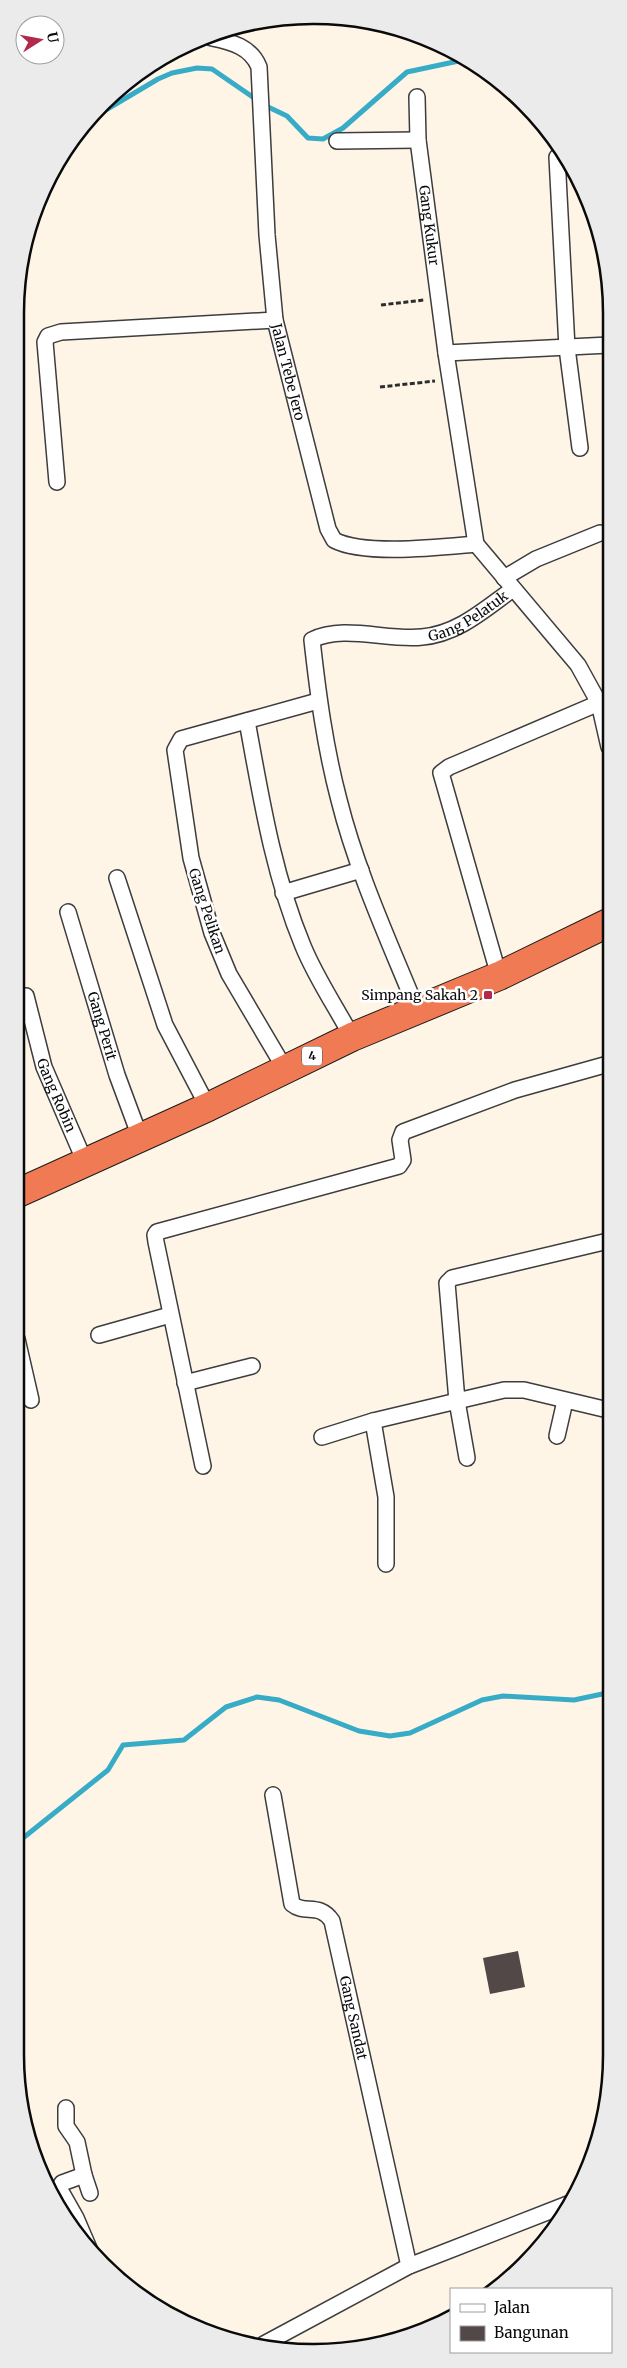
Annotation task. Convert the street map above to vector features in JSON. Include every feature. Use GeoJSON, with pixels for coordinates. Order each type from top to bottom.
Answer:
{"type":"FeatureCollection","features":[{"type":"Feature","properties":{"kind":"highway","name":"4"},"geometry":{"type":"LineString","coordinates":[[24,1191],[208,1107],[352,1037],[500,976],[603,926]]}},
{"type":"Feature","properties":{"kind":"street","name":"Jalan Tebe Jero"},"geometry":{"type":"LineString","coordinates":[[219,39],[231,42],[255,58],[259,67],[267,235],[275,320],[328,529],[334,540],[353,547],[480,549]]}},
{"type":"Feature","properties":{"kind":"street","name":"Gang Kukur"},"geometry":{"type":"LineString","coordinates":[[417,97],[418,140],[446,353],[480,549]]}},
{"type":"Feature","properties":{"kind":"street"},"geometry":{"type":"LineString","coordinates":[[337,141],[418,140]]}},
{"type":"Feature","properties":{"kind":"street"},"geometry":{"type":"LineString","coordinates":[[557,158],[567,348],[580,448]]}},
{"type":"Feature","properties":{"kind":"street"},"geometry":{"type":"LineString","coordinates":[[57,482],[44,342],[48,336],[60,332],[275,320]]}},
{"type":"Feature","properties":{"kind":"street"},"geometry":{"type":"LineString","coordinates":[[446,353],[603,345]]}},
{"type":"Feature","properties":{"kind":"street","name":"Gang Pelatuk"},"geometry":{"type":"LineString","coordinates":[[318,701],[312,640],[322,634],[420,638],[452,631],[504,578],[536,559],[600,533]]}},
{"type":"Feature","properties":{"kind":"street"},"geometry":{"type":"LineString","coordinates":[[480,549],[578,665],[599,703],[603,721]]}},
{"type":"Feature","properties":{"kind":"street"},"geometry":{"type":"LineString","coordinates":[[352,1037],[303,948],[284,893],[268,836],[247,721],[318,701],[339,800],[361,870],[417,1010]]}},
{"type":"Feature","properties":{"kind":"street"},"geometry":{"type":"LineString","coordinates":[[500,976],[441,773],[449,767],[599,703]]}},
{"type":"Feature","properties":{"kind":"street","name":"Gang Pelikan"},"geometry":{"type":"LineString","coordinates":[[247,721],[181,739],[176,745],[175,758],[191,858],[212,933],[229,974],[285,1069]]}},
{"type":"Feature","properties":{"kind":"street"},"geometry":{"type":"LineString","coordinates":[[284,893],[361,870]]}},
{"type":"Feature","properties":{"kind":"street"},"geometry":{"type":"LineString","coordinates":[[117,878],[165,1025],[208,1107]]}},
{"type":"Feature","properties":{"kind":"street","name":"Gang Perit"},"geometry":{"type":"LineString","coordinates":[[68,912],[118,1075],[140,1137]]}},
{"type":"Feature","properties":{"kind":"street","name":"Gang Robin"},"geometry":{"type":"LineString","coordinates":[[26,996],[44,1067],[85,1162]]}},
{"type":"Feature","properties":{"kind":"street"},"geometry":{"type":"LineString","coordinates":[[203,1466],[170,1315],[155,1235],[160,1230],[399,1166],[404,1160],[400,1140],[403,1132],[515,1090],[603,1065]]}},
{"type":"Feature","properties":{"kind":"street"},"geometry":{"type":"LineString","coordinates":[[467,1458],[457,1401],[447,1283],[452,1278],[603,1242]]}},
{"type":"Feature","properties":{"kind":"street"},"geometry":{"type":"LineString","coordinates":[[99,1336],[170,1315]]}},
{"type":"Feature","properties":{"kind":"street"},"geometry":{"type":"LineString","coordinates":[[185,1383],[252,1366]]}},
{"type":"Feature","properties":{"kind":"street"},"geometry":{"type":"LineString","coordinates":[[24,1370],[31,1400]]}},
{"type":"Feature","properties":{"kind":"street"},"geometry":{"type":"LineString","coordinates":[[322,1437],[374,1421],[510,1390],[537,1392],[565,1401],[603,1409]]}},
{"type":"Feature","properties":{"kind":"street"},"geometry":{"type":"LineString","coordinates":[[558,1436],[565,1401]]}},
{"type":"Feature","properties":{"kind":"street"},"geometry":{"type":"LineString","coordinates":[[374,1421],[386,1497],[386,1564]]}},
{"type":"Feature","properties":{"kind":"street","name":"Gang Sandat"},"geometry":{"type":"LineString","coordinates":[[273,1796],[292,1904],[320,1910],[332,1921],[409,2266]]}},
{"type":"Feature","properties":{"kind":"street"},"geometry":{"type":"LineString","coordinates":[[66,2108],[66,2126],[76,2142],[90,2193]]}},
{"type":"Feature","properties":{"kind":"street"},"geometry":{"type":"LineString","coordinates":[[78,2222],[59,2188],[62,2183],[84,2175]]}},
{"type":"Feature","properties":{"kind":"street"},"geometry":{"type":"LineString","coordinates":[[270,2341],[409,2266],[555,2213]]}},
{"type":"Feature","properties":{"kind":"path"},"geometry":{"type":"LineString","coordinates":[[381,305],[439,298]]}},
{"type":"Feature","properties":{"kind":"path"},"geometry":{"type":"LineString","coordinates":[[380,387],[450,379]]}},
{"type":"Feature","properties":{"kind":"building"},"geometry":{"type":"Polygon","coordinates":[[[518,1951],[525,1987],[490,1994],[483,1958],[518,1951]]]}},
{"type":"Feature","properties":{"kind":"waterway"},"geometry":{"type":"LineString","coordinates":[[264,105],[287,116],[308,138],[323,139],[343,128],[407,72],[456,62]]}},
{"type":"Feature","properties":{"kind":"waterway"},"geometry":{"type":"LineString","coordinates":[[111,107],[158,79],[172,73],[197,68],[212,69],[257,100]]}},
{"type":"Feature","properties":{"kind":"waterway"},"geometry":{"type":"LineString","coordinates":[[24,1837],[108,1770],[123,1745],[184,1740],[226,1707],[257,1697],[279,1700],[359,1731],[390,1736],[410,1733],[482,1700],[503,1696],[574,1700],[603,1694]]}},
{"type":"Feature","properties":{"kind":"place","name":"Simpang Sakah 2"},"geometry":{"type":"Point","coordinates":[488,995]}}]}
